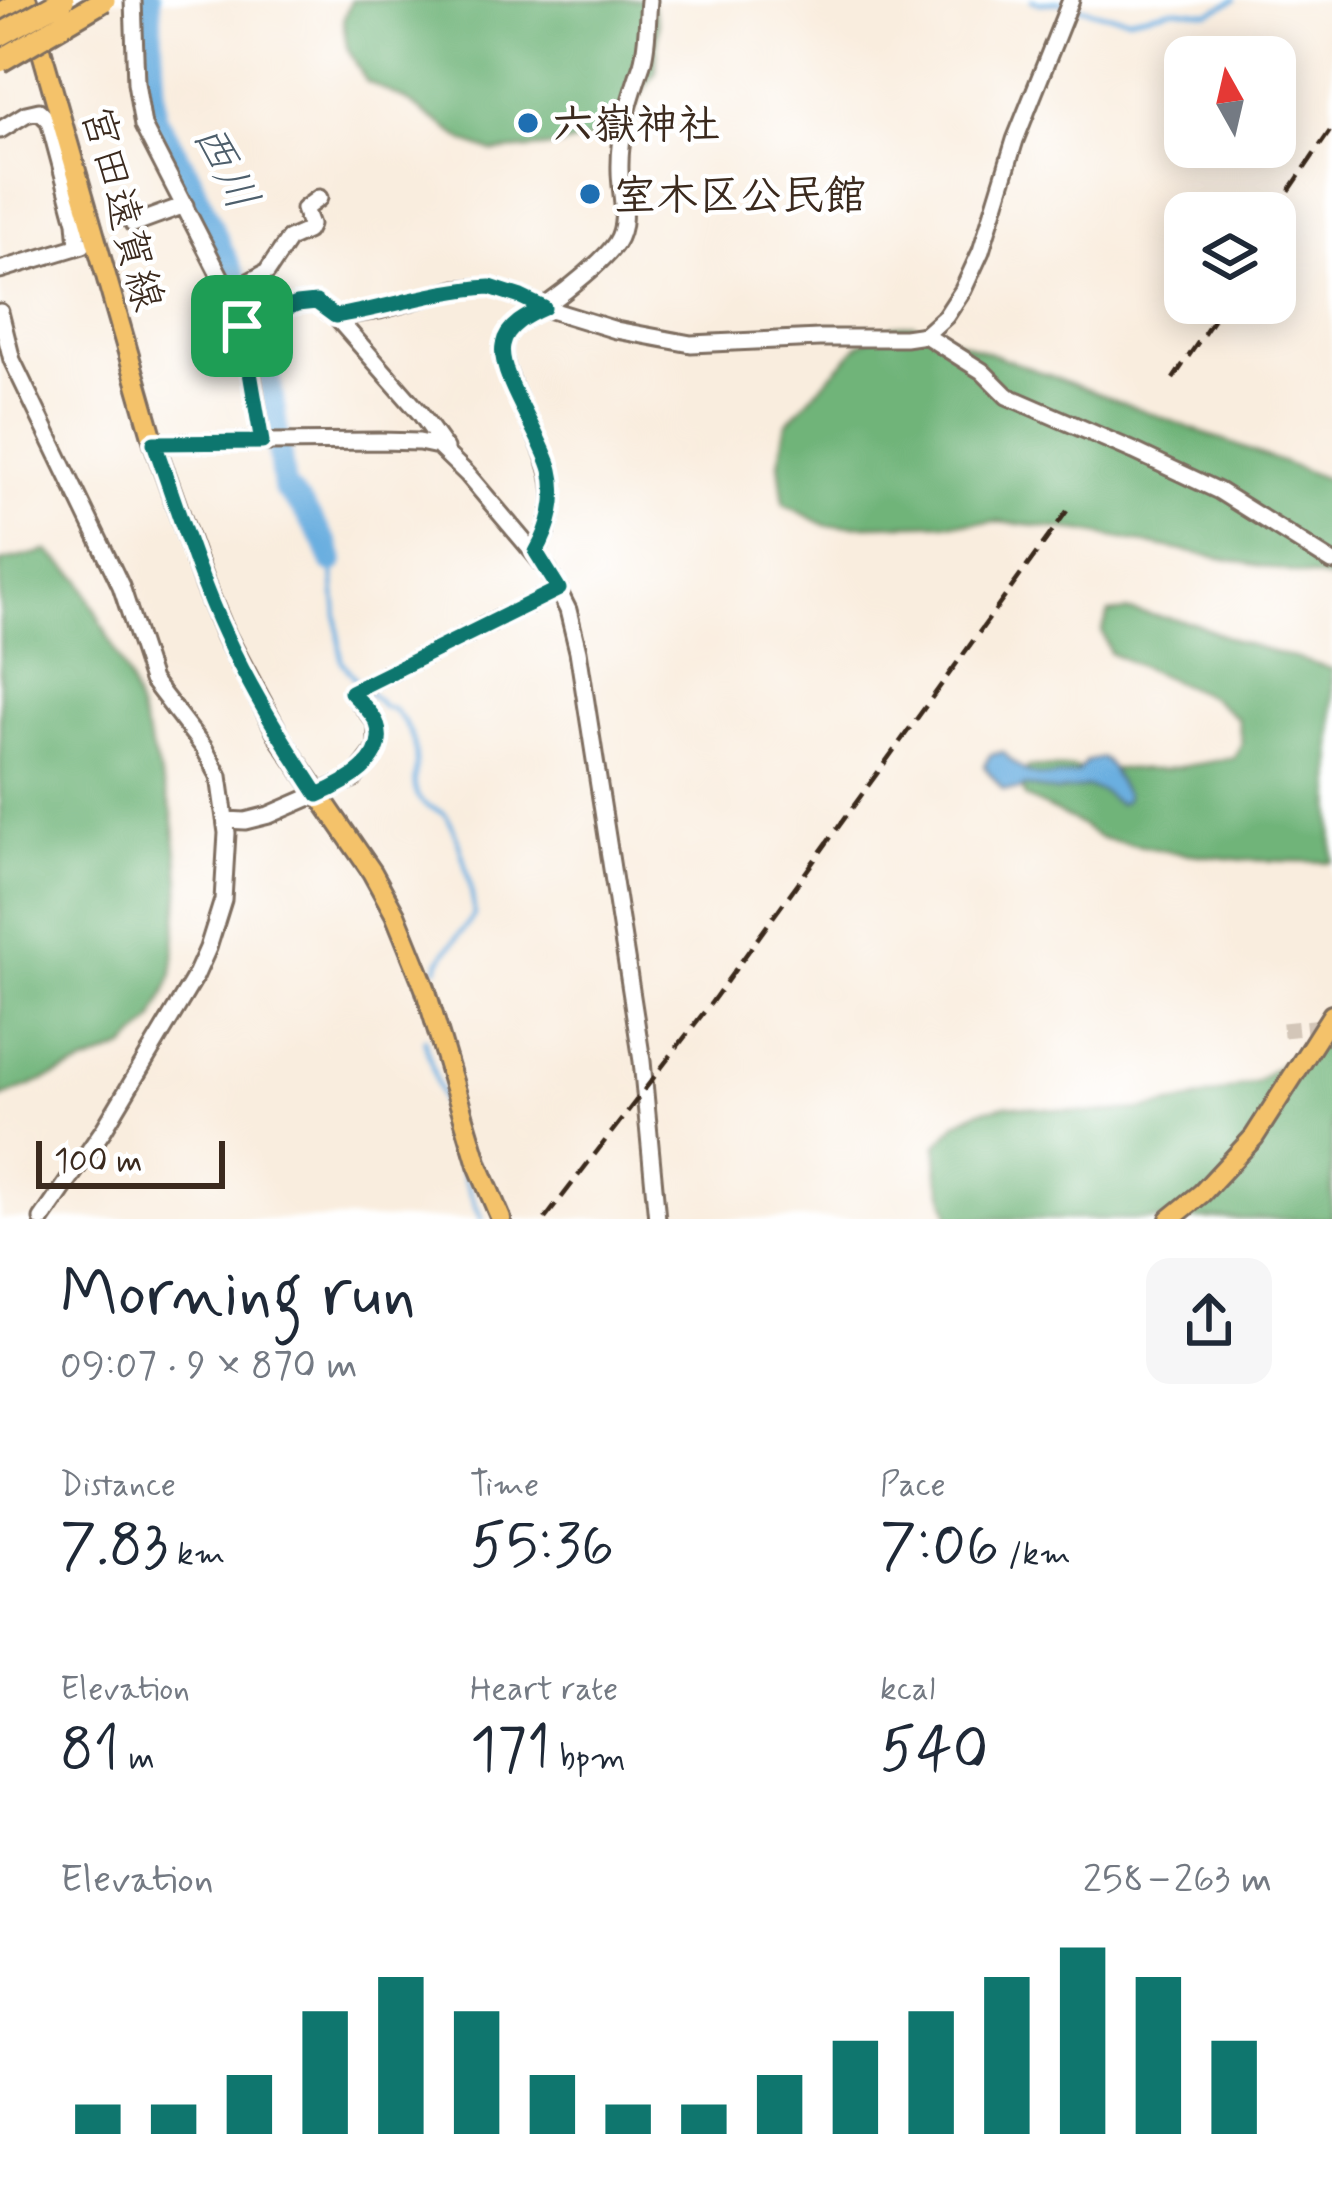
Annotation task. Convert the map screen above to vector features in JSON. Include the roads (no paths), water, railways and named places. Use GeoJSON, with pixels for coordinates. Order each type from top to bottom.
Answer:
{"type":"FeatureCollection","features":[{"type":"Feature","properties":{"kind":"highway"},"geometry":{"type":"LineString","coordinates":[[0,35],[63,0]]}},
{"type":"Feature","properties":{"kind":"highway"},"geometry":{"type":"LineString","coordinates":[[0,61],[104,0]]}},
{"type":"Feature","properties":{"kind":"main road"},"geometry":{"type":"LineString","coordinates":[[0,12],[24,0]]}},
{"type":"Feature","properties":{"kind":"main road","name":"宮田遠賀線"},"geometry":{"type":"LineString","coordinates":[[24,0],[87,243],[205,586],[283,742],[372,872],[413,956],[478,1165],[501,1219]]}},
{"type":"Feature","properties":{"kind":"main road"},"geometry":{"type":"LineString","coordinates":[[1170,1219],[1202,1193],[1254,1137],[1332,1016]]}},
{"type":"Feature","properties":{"kind":"street"},"geometry":{"type":"LineString","coordinates":[[133,0],[143,126],[230,292],[242,326],[262,442]]}},
{"type":"Feature","properties":{"kind":"street"},"geometry":{"type":"LineString","coordinates":[[536,552],[551,520],[551,470],[504,362],[502,344],[515,324],[544,308],[616,243],[623,227],[623,138],[628,100],[643,61],[649,0]]}},
{"type":"Feature","properties":{"kind":"street"},"geometry":{"type":"LineString","coordinates":[[335,316],[380,310],[455,289],[490,287],[616,330],[691,344],[926,335],[946,316],[981,251],[1015,140],[1071,0]]}},
{"type":"Feature","properties":{"kind":"street"},"geometry":{"type":"LineString","coordinates":[[0,130],[39,111],[49,122],[76,222],[87,243],[0,270]]}},
{"type":"Feature","properties":{"kind":"street"},"geometry":{"type":"LineString","coordinates":[[230,292],[267,272],[289,239],[308,231],[304,209],[319,198]]}},
{"type":"Feature","properties":{"kind":"street"},"geometry":{"type":"LineString","coordinates":[[133,224],[185,205]]}},
{"type":"Feature","properties":{"kind":"street"},"geometry":{"type":"LineString","coordinates":[[242,326],[297,304],[316,302],[335,316],[536,552],[559,589],[574,627],[643,1061],[657,1219]]}},
{"type":"Feature","properties":{"kind":"street"},"geometry":{"type":"LineString","coordinates":[[0,312],[12,360],[114,569],[152,680],[204,748],[219,776],[226,820],[223,900],[208,948],[104,1129],[42,1219]]}},
{"type":"Feature","properties":{"kind":"street"},"geometry":{"type":"LineString","coordinates":[[926,335],[982,371],[1007,396],[1219,491],[1332,562]]}},
{"type":"Feature","properties":{"kind":"street"},"geometry":{"type":"LineString","coordinates":[[154,443],[419,442],[438,446],[453,459]]}},
{"type":"Feature","properties":{"kind":"street"},"geometry":{"type":"LineString","coordinates":[[226,820],[268,815],[354,778],[377,748],[377,724],[351,692],[559,589]]}},
{"type":"Feature","properties":{"kind":"water"},"geometry":{"type":"Polygon","coordinates":[[[1003,752],[1021,769],[1044,777],[1076,774],[1087,761],[1101,758],[1126,800],[1118,804],[1087,787],[1056,792],[1026,786],[1003,790],[984,766],[990,755],[1003,752]]]}},
{"type":"Feature","properties":{"kind":"waterway","name":"西川"},"geometry":{"type":"LineString","coordinates":[[149,0],[155,117],[189,176],[263,330],[284,487],[303,508],[332,561]]}},
{"type":"Feature","properties":{"kind":"waterway"},"geometry":{"type":"LineString","coordinates":[[1032,0],[1129,18],[1173,9],[1209,13],[1235,0]]}},
{"type":"Feature","properties":{"kind":"waterway"},"geometry":{"type":"LineString","coordinates":[[332,561],[341,660],[358,683]]}},
{"type":"Feature","properties":{"kind":"waterway"},"geometry":{"type":"LineString","coordinates":[[366,690],[384,707],[392,708],[407,728],[415,750],[417,795],[446,816],[464,863],[474,915],[437,968]]}},
{"type":"Feature","properties":{"kind":"waterway"},"geometry":{"type":"LineString","coordinates":[[424,1039],[465,1181],[482,1219]]}},
{"type":"Feature","properties":{"kind":"tunnel"},"geometry":{"type":"LineString","coordinates":[[1283,1030],[1332,1025]]}},
{"type":"Feature","properties":{"kind":"railway"},"geometry":{"type":"LineString","coordinates":[[1288,192],[1332,128]]}},
{"type":"Feature","properties":{"kind":"railway"},"geometry":{"type":"LineString","coordinates":[[1173,379],[1211,324]]}},
{"type":"Feature","properties":{"kind":"railway"},"geometry":{"type":"LineString","coordinates":[[545,1219],[711,1003],[1067,511]]}},
{"type":"Feature","properties":{"kind":"place","name":"六嶽神社"},"geometry":{"type":"Point","coordinates":[528,123]}},
{"type":"Feature","properties":{"kind":"place","name":"室木区公民館"},"geometry":{"type":"Point","coordinates":[590,194]}}]}
